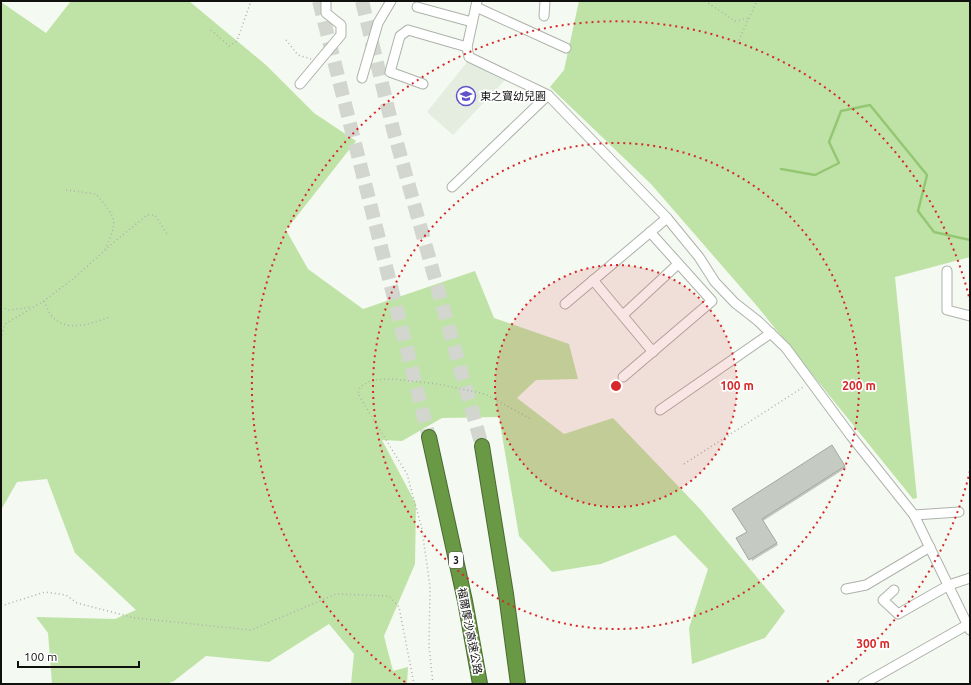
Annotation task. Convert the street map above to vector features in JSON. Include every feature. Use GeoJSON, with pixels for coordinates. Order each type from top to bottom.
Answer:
{"type":"FeatureCollection","features":[{"type":"Feature","properties":{"kind":"highway","name":"福爾摩沙高速公路"},"geometry":{"type":"LineString","coordinates":[[429,438],[465,601],[480,684]]}},
{"type":"Feature","properties":{"kind":"highway"},"geometry":{"type":"LineString","coordinates":[[482,446],[506,594],[518,684]]}},
{"type":"Feature","properties":{"kind":"street"},"geometry":{"type":"LineString","coordinates":[[300,84],[341,35],[341,25],[326,13],[326,1]]}},
{"type":"Feature","properties":{"kind":"street"},"geometry":{"type":"LineString","coordinates":[[362,78],[378,24],[391,1]]}},
{"type":"Feature","properties":{"kind":"street"},"geometry":{"type":"LineString","coordinates":[[544,16],[545,1]]}},
{"type":"Feature","properties":{"kind":"street"},"geometry":{"type":"LineString","coordinates":[[566,48],[476,4],[467,47],[469,57],[548,95],[667,218],[699,257],[715,282],[735,303],[771,333],[786,348],[851,436],[914,515],[969,627],[863,684]]}},
{"type":"Feature","properties":{"kind":"street"},"geometry":{"type":"LineString","coordinates":[[417,7],[472,22]]}},
{"type":"Feature","properties":{"kind":"street"},"geometry":{"type":"LineString","coordinates":[[423,84],[390,72],[400,36],[408,30],[467,47]]}},
{"type":"Feature","properties":{"kind":"street"},"geometry":{"type":"LineString","coordinates":[[452,187],[548,95]]}},
{"type":"Feature","properties":{"kind":"street"},"geometry":{"type":"LineString","coordinates":[[565,304],[667,218]]}},
{"type":"Feature","properties":{"kind":"street"},"geometry":{"type":"LineString","coordinates":[[623,377],[712,301],[650,232]]}},
{"type":"Feature","properties":{"kind":"street"},"geometry":{"type":"LineString","coordinates":[[623,316],[678,264]]}},
{"type":"Feature","properties":{"kind":"street"},"geometry":{"type":"LineString","coordinates":[[947,271],[947,310],[970,316]]}},
{"type":"Feature","properties":{"kind":"street"},"geometry":{"type":"LineString","coordinates":[[593,280],[653,352]]}},
{"type":"Feature","properties":{"kind":"street"},"geometry":{"type":"LineString","coordinates":[[660,410],[771,333]]}},
{"type":"Feature","properties":{"kind":"street"},"geometry":{"type":"LineString","coordinates":[[914,515],[959,512]]}},
{"type":"Feature","properties":{"kind":"street"},"geometry":{"type":"LineString","coordinates":[[846,589],[866,585],[930,548]]}},
{"type":"Feature","properties":{"kind":"street"},"geometry":{"type":"LineString","coordinates":[[894,590],[883,600],[898,614],[949,585],[970,578]]}},
{"type":"Feature","properties":{"kind":"path"},"geometry":{"type":"LineString","coordinates":[[211,30],[229,46],[237,41],[251,1]]}},
{"type":"Feature","properties":{"kind":"path"},"geometry":{"type":"LineString","coordinates":[[705,1],[735,21],[749,18]]}},
{"type":"Feature","properties":{"kind":"path"},"geometry":{"type":"LineString","coordinates":[[737,44],[757,1]]}},
{"type":"Feature","properties":{"kind":"path"},"geometry":{"type":"LineString","coordinates":[[286,40],[298,55],[318,61]]}},
{"type":"Feature","properties":{"kind":"path"},"geometry":{"type":"LineString","coordinates":[[66,190],[96,194],[112,214],[114,230],[105,250]]}},
{"type":"Feature","properties":{"kind":"path"},"geometry":{"type":"LineString","coordinates":[[1,339],[5,324],[44,301],[74,278],[105,250],[147,216],[155,215],[167,234]]}},
{"type":"Feature","properties":{"kind":"path"},"geometry":{"type":"LineString","coordinates":[[44,301],[51,316],[60,323],[80,327],[110,317]]}},
{"type":"Feature","properties":{"kind":"path"},"geometry":{"type":"LineString","coordinates":[[1,307],[9,310],[34,306]]}},
{"type":"Feature","properties":{"kind":"path"},"geometry":{"type":"LineString","coordinates":[[434,684],[430,646],[430,587],[422,529],[407,474],[358,394],[360,387],[372,380],[392,379],[438,384],[485,394],[532,420]]}},
{"type":"Feature","properties":{"kind":"path"},"geometry":{"type":"LineString","coordinates":[[684,464],[811,382]]}},
{"type":"Feature","properties":{"kind":"path"},"geometry":{"type":"LineString","coordinates":[[1,606],[45,592],[66,594],[77,603],[135,618],[251,630],[336,594],[389,596],[399,607],[414,684]]}},
{"type":"Feature","properties":{"kind":"shaded area","name":"東之寶幼兒園"},"geometry":{"type":"Polygon","coordinates":[[[468,61],[506,79],[453,135],[427,112],[468,61]]]}},
{"type":"Feature","properties":{"kind":"green space"},"geometry":{"type":"Polygon","coordinates":[[[71,1],[189,1],[266,65],[314,113],[356,141],[286,230],[308,269],[363,309],[475,271],[494,318],[569,344],[578,379],[536,380],[517,398],[564,434],[613,418],[701,510],[785,611],[765,638],[692,664],[689,628],[708,569],[675,535],[601,564],[552,572],[519,536],[499,417],[442,418],[402,441],[382,440],[416,504],[415,564],[384,636],[393,671],[408,667],[407,684],[351,684],[354,654],[329,624],[269,662],[206,656],[174,681],[167,684],[52,684],[48,633],[36,617],[115,619],[136,610],[75,553],[47,479],[17,482],[1,510],[1,2],[46,33],[71,1]]]}},
{"type":"Feature","properties":{"kind":"green space"},"geometry":{"type":"Polygon","coordinates":[[[579,1],[970,1],[970,257],[895,277],[917,498],[913,499],[757,306],[651,184],[550,87],[564,70],[579,1]]]}},
{"type":"Feature","properties":{"kind":"building"},"geometry":{"type":"Polygon","coordinates":[[[832,445],[845,466],[762,519],[777,543],[749,560],[736,538],[747,532],[732,509],[832,445]]]}},
{"type":"Feature","properties":{"kind":"waterway"},"geometry":{"type":"LineString","coordinates":[[781,169],[815,175],[839,163],[829,142],[841,111],[870,105],[927,175],[918,211],[934,232],[970,240]]}},
{"type":"Feature","properties":{"kind":"tunnel"},"geometry":{"type":"LineString","coordinates":[[319,1],[429,437]]}},
{"type":"Feature","properties":{"kind":"tunnel"},"geometry":{"type":"LineString","coordinates":[[362,1],[393,129],[482,446]]}},
{"type":"Feature","properties":{"kind":"place","name":"東之寶幼兒園"},"geometry":{"type":"Point","coordinates":[466,96]}}]}
